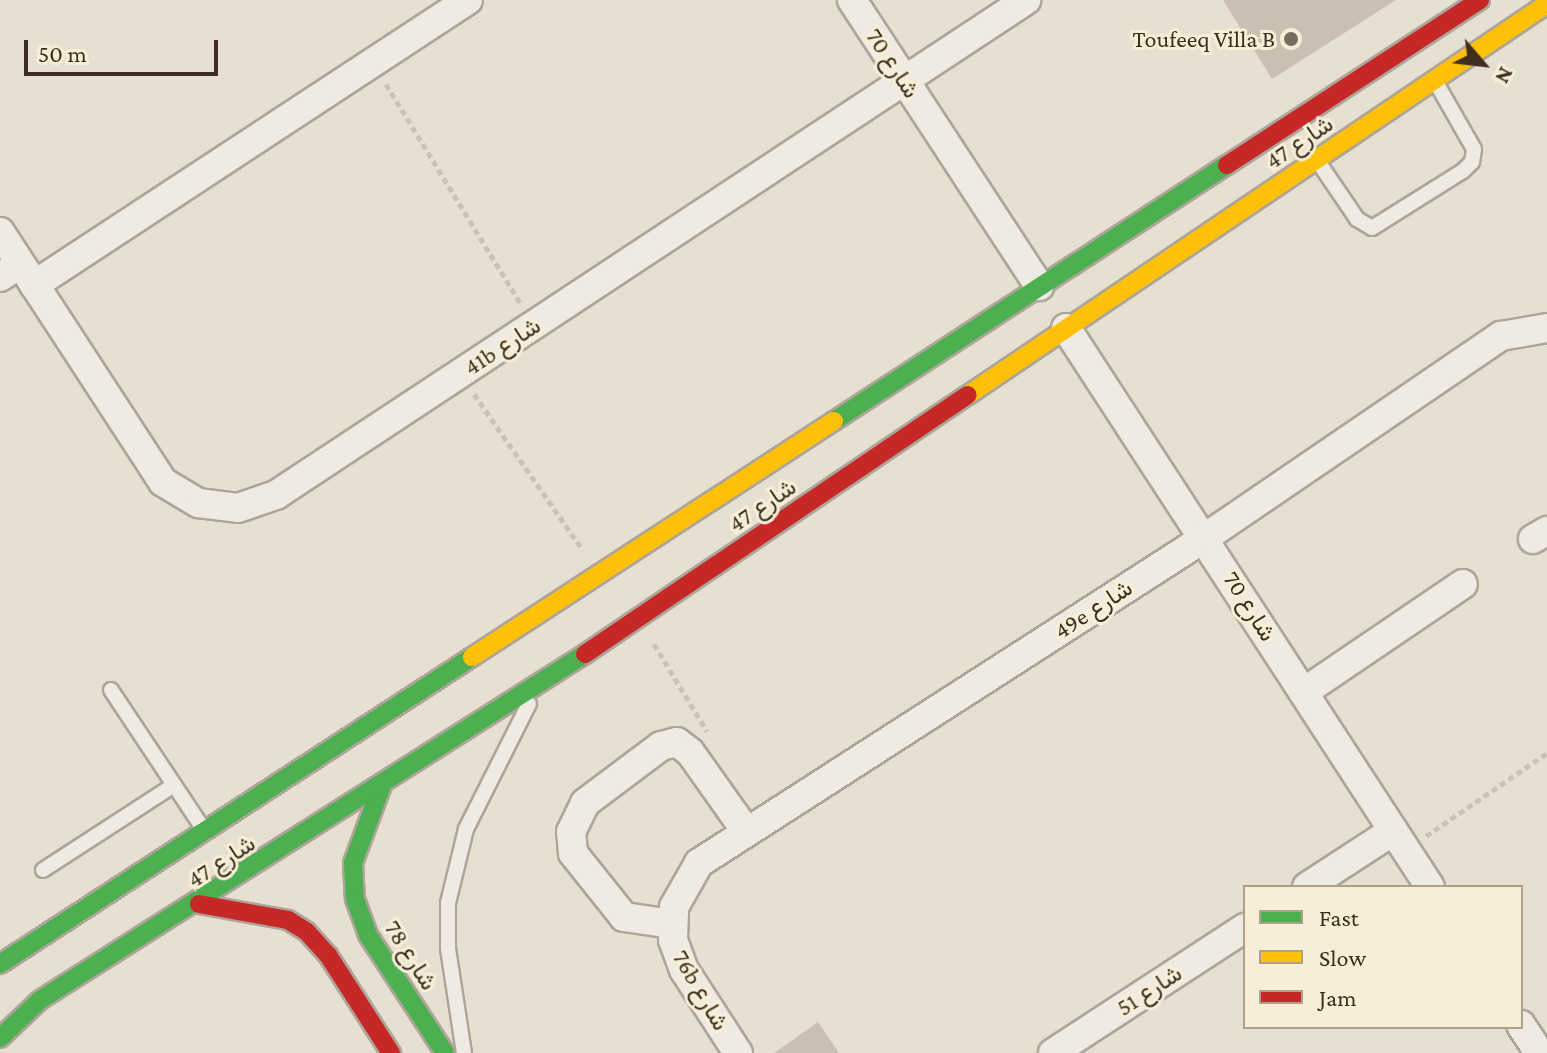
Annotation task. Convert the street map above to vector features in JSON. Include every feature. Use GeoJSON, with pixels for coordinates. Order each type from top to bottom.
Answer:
{"type":"FeatureCollection","features":[{"type":"Feature","properties":{"kind":"street"},"geometry":{"type":"LineString","coordinates":[[18,275],[372,63],[468,0]]}},
{"type":"Feature","properties":{"kind":"street","name":"شارع 70"},"geometry":{"type":"LineString","coordinates":[[852,0],[1039,286]]}},
{"type":"Feature","properties":{"kind":"street","name":"41b شارع"},"geometry":{"type":"LineString","coordinates":[[0,232],[18,275],[163,482],[198,503],[218,508],[238,508],[276,495],[1026,0]]}},
{"type":"Feature","properties":{"kind":"street","name":"شارع 47"},"geometry":{"type":"LineString","coordinates":[[0,964],[1480,0]]}},
{"type":"Feature","properties":{"kind":"street","name":"شارع 47"},"geometry":{"type":"LineString","coordinates":[[0,1038],[40,1000],[199,904],[543,682],[1547,4]]}},
{"type":"Feature","properties":{"kind":"street","name":"شارع 70"},"geometry":{"type":"LineString","coordinates":[[1066,328],[1206,537],[1429,885]]}},
{"type":"Feature","properties":{"kind":"street","name":"49e شارع"},"geometry":{"type":"LineString","coordinates":[[672,924],[688,876],[746,831],[1206,537],[1501,336],[1547,328]]}},
{"type":"Feature","properties":{"kind":"street"},"geometry":{"type":"LineString","coordinates":[[1304,692],[1463,584]]}},
{"type":"Feature","properties":{"kind":"street"},"geometry":{"type":"LineString","coordinates":[[672,924],[624,917],[573,853],[571,832],[585,803],[661,746],[677,742],[690,752],[746,831]]}},
{"type":"Feature","properties":{"kind":"street","name":"شارع 78"},"geometry":{"type":"LineString","coordinates":[[382,785],[366,817],[353,863],[355,899],[368,935],[445,1053]]}},
{"type":"Feature","properties":{"kind":"street"},"geometry":{"type":"LineString","coordinates":[[1311,885],[1399,840]]}},
{"type":"Feature","properties":{"kind":"street"},"geometry":{"type":"LineString","coordinates":[[199,904],[288,920],[307,932],[328,955],[391,1053]]}},
{"type":"Feature","properties":{"kind":"street","name":"76b شارع"},"geometry":{"type":"LineString","coordinates":[[672,924],[684,970],[738,1053]]}},
{"type":"Feature","properties":{"kind":"street","name":"شارع 51"},"geometry":{"type":"LineString","coordinates":[[1053,1053],[1243,929]]}},
{"type":"Feature","properties":{"kind":"street"},"geometry":{"type":"LineString","coordinates":[[1523,1028],[1539,1053]]}},
{"type":"Feature","properties":{"kind":"lane"},"geometry":{"type":"LineString","coordinates":[[1316,159],[1361,224],[1383,225],[1472,162],[1471,143],[1434,80]]}},
{"type":"Feature","properties":{"kind":"lane"},"geometry":{"type":"LineString","coordinates":[[464,1053],[448,948],[450,892],[482,792],[543,682]]}},
{"type":"Feature","properties":{"kind":"lane"},"geometry":{"type":"LineString","coordinates":[[111,690],[205,831]]}},
{"type":"Feature","properties":{"kind":"lane"},"geometry":{"type":"LineString","coordinates":[[43,870],[174,785]]}},
{"type":"Feature","properties":{"kind":"path"},"geometry":{"type":"LineString","coordinates":[[372,63],[534,324]]}},
{"type":"Feature","properties":{"kind":"path"},"geometry":{"type":"LineString","coordinates":[[460,373],[599,573]]}},
{"type":"Feature","properties":{"kind":"path"},"geometry":{"type":"LineString","coordinates":[[638,617],[712,739]]}},
{"type":"Feature","properties":{"kind":"path"},"geometry":{"type":"LineString","coordinates":[[1399,840],[1547,753]]}},
{"type":"Feature","properties":{"kind":"building","name":"Toufeeq Villa B"},"geometry":{"type":"Polygon","coordinates":[[[1223,0],[1396,0],[1272,79],[1223,0]]]}},
{"type":"Feature","properties":{"kind":"building"},"geometry":{"type":"Polygon","coordinates":[[[818,1022],[839,1053],[774,1053],[818,1022]]]}},
{"type":"Feature","properties":{"kind":"traffic: fast"},"geometry":{"type":"LineString","coordinates":[[834,421],[1227,165]]}},
{"type":"Feature","properties":{"kind":"traffic: fast"},"geometry":{"type":"LineString","coordinates":[[0,1038],[40,1000],[585,654]]}},
{"type":"Feature","properties":{"kind":"traffic: fast"},"geometry":{"type":"LineString","coordinates":[[0,964],[472,657]]}},
{"type":"Feature","properties":{"kind":"traffic: fast"},"geometry":{"type":"LineString","coordinates":[[382,785],[353,863],[355,899],[368,935],[445,1053]]}},
{"type":"Feature","properties":{"kind":"traffic: slow"},"geometry":{"type":"LineString","coordinates":[[968,395],[1547,4]]}},
{"type":"Feature","properties":{"kind":"traffic: slow"},"geometry":{"type":"LineString","coordinates":[[472,657],[834,421]]}},
{"type":"Feature","properties":{"kind":"traffic: jam"},"geometry":{"type":"LineString","coordinates":[[1227,165],[1480,0]]}},
{"type":"Feature","properties":{"kind":"traffic: jam"},"geometry":{"type":"LineString","coordinates":[[585,654],[968,395]]}},
{"type":"Feature","properties":{"kind":"traffic: jam"},"geometry":{"type":"LineString","coordinates":[[199,904],[288,920],[307,932],[328,955],[391,1053]]}},
{"type":"Feature","properties":{"kind":"place","name":"Toufeeq Villa B"},"geometry":{"type":"Point","coordinates":[1291,39]}}]}
